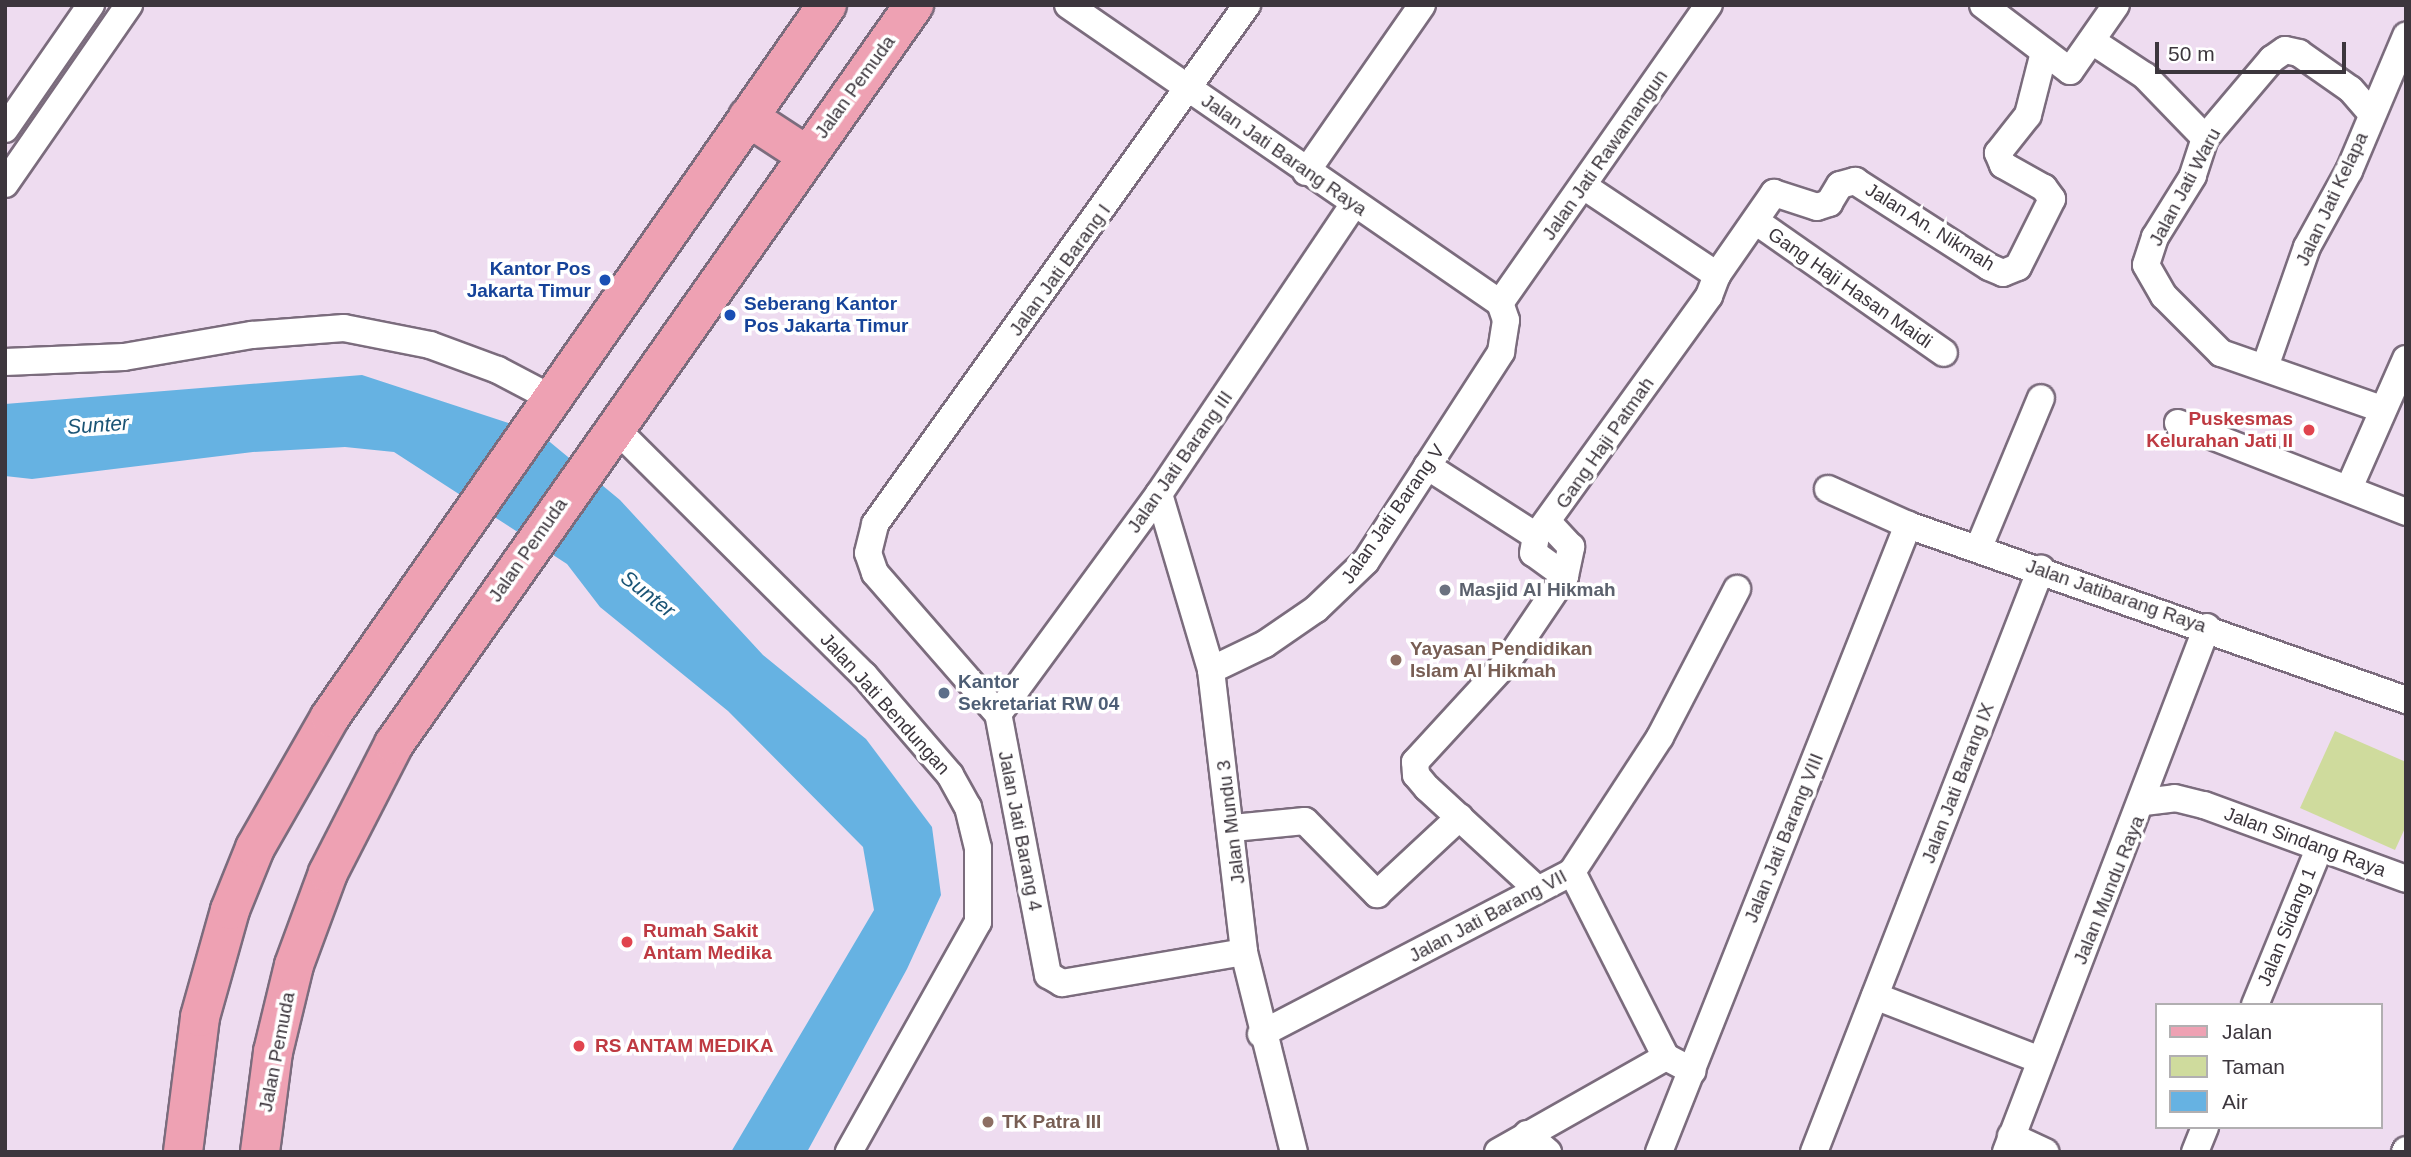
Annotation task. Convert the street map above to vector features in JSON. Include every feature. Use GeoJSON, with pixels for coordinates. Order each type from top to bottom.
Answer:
{"type":"FeatureCollection","features":[{"type":"Feature","properties":{"kind":"main road"},"geometry":{"type":"LineString","coordinates":[[183,1152],[200,1017],[230,910],[255,848],[330,717],[461,525],[827,5]]}},
{"type":"Feature","properties":{"kind":"main road","name":"Jalan Pemuda"},"geometry":{"type":"LineString","coordinates":[[260,1152],[273,1052],[295,965],[328,873],[394,744],[606,439],[914,5]]}},
{"type":"Feature","properties":{"kind":"main road"},"geometry":{"type":"LineString","coordinates":[[748,117],[806,155]]}},
{"type":"Feature","properties":{"kind":"street"},"geometry":{"type":"LineString","coordinates":[[5,129],[91,5]]}},
{"type":"Feature","properties":{"kind":"street"},"geometry":{"type":"LineString","coordinates":[[5,184],[129,5]]}},
{"type":"Feature","properties":{"kind":"street","name":"Jalan Jati Barang Raya"},"geometry":{"type":"LineString","coordinates":[[1068,5],[1306,172],[1500,303]]}},
{"type":"Feature","properties":{"kind":"street","name":"Jalan Jati Barang I"},"geometry":{"type":"LineString","coordinates":[[998,714],[876,573],[868,553],[871,533],[1190,89],[1247,5]]}},
{"type":"Feature","properties":{"kind":"street"},"geometry":{"type":"LineString","coordinates":[[1306,172],[1422,5]]}},
{"type":"Feature","properties":{"kind":"street","name":"Jalan Jati Rawamangun"},"geometry":{"type":"LineString","coordinates":[[1500,303],[1585,187],[1709,5]]}},
{"type":"Feature","properties":{"kind":"street"},"geometry":{"type":"LineString","coordinates":[[1983,5],[2070,71],[2116,5]]}},
{"type":"Feature","properties":{"kind":"street","name":"Jalan Jati Kelapa"},"geometry":{"type":"LineString","coordinates":[[2265,367],[2307,247],[2349,171],[2406,36]]}},
{"type":"Feature","properties":{"kind":"street"},"geometry":{"type":"LineString","coordinates":[[2092,41],[2145,76],[2206,138]]}},
{"type":"Feature","properties":{"kind":"street","name":"Jalan Jati Waru"},"geometry":{"type":"LineString","coordinates":[[2265,367],[2221,353],[2164,296],[2147,265],[2155,237],[2193,176],[2206,138],[2285,50],[2299,53],[2350,89],[2372,114]]}},
{"type":"Feature","properties":{"kind":"street","name":"Jalan An. Nikmah"},"geometry":{"type":"LineString","coordinates":[[1717,275],[1757,222],[1774,193],[1817,207],[1829,203],[1840,185],[1855,181],[1989,267],[2003,273],[2018,267],[2052,199],[2044,188],[2003,166],[1998,153],[2028,116],[2044,52]]}},
{"type":"Feature","properties":{"kind":"street"},"geometry":{"type":"LineString","coordinates":[[1585,187],[1717,275]]}},
{"type":"Feature","properties":{"kind":"street","name":"Jalan Jati Barang III"},"geometry":{"type":"LineString","coordinates":[[998,714],[1159,494],[1354,204]]}},
{"type":"Feature","properties":{"kind":"street","name":"Gang Haji Hasan Maidi"},"geometry":{"type":"LineString","coordinates":[[1757,222],[1944,353]]}},
{"type":"Feature","properties":{"kind":"street","name":"Gang Haji Patmah"},"geometry":{"type":"LineString","coordinates":[[1537,889],[1416,775],[1415,762],[1507,662],[1565,576],[1571,547],[1542,529],[1709,296],[1717,275]]}},
{"type":"Feature","properties":{"kind":"street","name":"Jalan Jati Barang V"},"geometry":{"type":"LineString","coordinates":[[1211,670],[1265,644],[1344,587],[1501,352],[1506,320],[1500,303]]}},
{"type":"Feature","properties":{"kind":"street"},"geometry":{"type":"LineString","coordinates":[[5,362],[124,357],[251,335],[344,328],[430,345],[498,370],[546,406]]}},
{"type":"Feature","properties":{"kind":"street"},"geometry":{"type":"LineString","coordinates":[[2349,488],[2406,359]]}},
{"type":"Feature","properties":{"kind":"street"},"geometry":{"type":"LineString","coordinates":[[2265,367],[2382,409]]}},
{"type":"Feature","properties":{"kind":"street"},"geometry":{"type":"LineString","coordinates":[[1979,547],[2041,398]]}},
{"type":"Feature","properties":{"kind":"street"},"geometry":{"type":"LineString","coordinates":[[2178,423],[2406,512]]}},
{"type":"Feature","properties":{"kind":"street","name":"Jalan Jati Bendungan"},"geometry":{"type":"LineString","coordinates":[[606,439],[864,675],[950,775],[968,807],[978,848],[978,922],[849,1152]]}},
{"type":"Feature","properties":{"kind":"street"},"geometry":{"type":"LineString","coordinates":[[1427,466],[1542,529]]}},
{"type":"Feature","properties":{"kind":"street","name":"Jalan Jatibarang Raya"},"geometry":{"type":"LineString","coordinates":[[1828,489],[1908,524],[2207,627],[2406,700]]}},
{"type":"Feature","properties":{"kind":"street","name":"Jalan Mundu 3"},"geometry":{"type":"LineString","coordinates":[[1159,494],[1211,670],[1233,828],[1244,952],[1261,1034],[1294,1152]]}},
{"type":"Feature","properties":{"kind":"street","name":"Jalan Jati Barang VIII"},"geometry":{"type":"LineString","coordinates":[[1659,1152],[1908,524]]}},
{"type":"Feature","properties":{"kind":"street","name":"Jalan Jati Barang IX"},"geometry":{"type":"LineString","coordinates":[[1814,1152],[2041,569]]}},
{"type":"Feature","properties":{"kind":"street","name":"Jalan Jati Barang VII"},"geometry":{"type":"LineString","coordinates":[[1261,1034],[1572,872],[1660,737],[1737,589]]}},
{"type":"Feature","properties":{"kind":"street","name":"Jalan Mundu Raya"},"geometry":{"type":"LineString","coordinates":[[2009,1144],[2144,802],[2207,627]]}},
{"type":"Feature","properties":{"kind":"street","name":"Jalan Jati Barang 4"},"geometry":{"type":"LineString","coordinates":[[998,714],[1048,975],[1062,983],[1244,952]]}},
{"type":"Feature","properties":{"kind":"street","name":"Jalan Sindang Raya"},"geometry":{"type":"LineString","coordinates":[[2159,761],[2204,805]]}},
{"type":"Feature","properties":{"kind":"street","name":"Jalan Sindang Raya"},"geometry":{"type":"LineString","coordinates":[[2144,802],[2175,798],[2204,805],[2319,849],[2406,878]]}},
{"type":"Feature","properties":{"kind":"street"},"geometry":{"type":"LineString","coordinates":[[1233,828],[1305,821],[1377,894],[1460,817]]}},
{"type":"Feature","properties":{"kind":"street","name":"Jalan Sidang 1"},"geometry":{"type":"LineString","coordinates":[[2256,1003],[2319,849]]}},
{"type":"Feature","properties":{"kind":"street"},"geometry":{"type":"LineString","coordinates":[[1572,872],[1666,1058],[1692,1070]]}},
{"type":"Feature","properties":{"kind":"street"},"geometry":{"type":"LineString","coordinates":[[1875,996],[2040,1060]]}},
{"type":"Feature","properties":{"kind":"street"},"geometry":{"type":"LineString","coordinates":[[1498,1152],[1666,1058]]}},
{"type":"Feature","properties":{"kind":"street"},"geometry":{"type":"LineString","coordinates":[[2195,1152],[2204,1129]]}},
{"type":"Feature","properties":{"kind":"street"},"geometry":{"type":"LineString","coordinates":[[1527,1135],[1548,1152]]}},
{"type":"Feature","properties":{"kind":"street"},"geometry":{"type":"LineString","coordinates":[[2009,1144],[2046,1152]]}},
{"type":"Feature","properties":{"kind":"green space"},"geometry":{"type":"Polygon","coordinates":[[[2335,731],[2406,762],[2406,826],[2395,850],[2300,808],[2335,731]]]}},
{"type":"Feature","properties":{"kind":"water","name":"Sunter"},"geometry":{"type":"Polygon","coordinates":[[[362,375],[539,433],[620,500],[763,655],[866,739],[932,827],[941,895],[907,969],[807,1152],[731,1152],[874,910],[863,847],[728,711],[600,607],[567,564],[394,452],[345,447],[253,452],[32,479],[5,476],[5,404],[362,375]]]}},
{"type":"Feature","properties":{"kind":"place","name":"Kantor Pos Jakarta Timur"},"geometry":{"type":"Point","coordinates":[605,280]}},
{"type":"Feature","properties":{"kind":"place","name":"Seberang Kantor Pos Jakarta Timur"},"geometry":{"type":"Point","coordinates":[730,315]}},
{"type":"Feature","properties":{"kind":"place","name":"Puskesmas Kelurahan Jati II"},"geometry":{"type":"Point","coordinates":[2309,430]}},
{"type":"Feature","properties":{"kind":"place","name":"Masjid Al Hikmah"},"geometry":{"type":"Point","coordinates":[1445,590]}},
{"type":"Feature","properties":{"kind":"place","name":"Yayasan Pendidikan Islam Al Hikmah"},"geometry":{"type":"Point","coordinates":[1396,660]}},
{"type":"Feature","properties":{"kind":"place","name":"Kantor Sekretariat RW 04"},"geometry":{"type":"Point","coordinates":[944,693]}},
{"type":"Feature","properties":{"kind":"place","name":"Rumah Sakit Antam Medika"},"geometry":{"type":"Point","coordinates":[627,942]}},
{"type":"Feature","properties":{"kind":"place","name":"RS ANTAM MEDIKA"},"geometry":{"type":"Point","coordinates":[579,1046]}},
{"type":"Feature","properties":{"kind":"place","name":"TK Patra III"},"geometry":{"type":"Point","coordinates":[988,1122]}}]}
